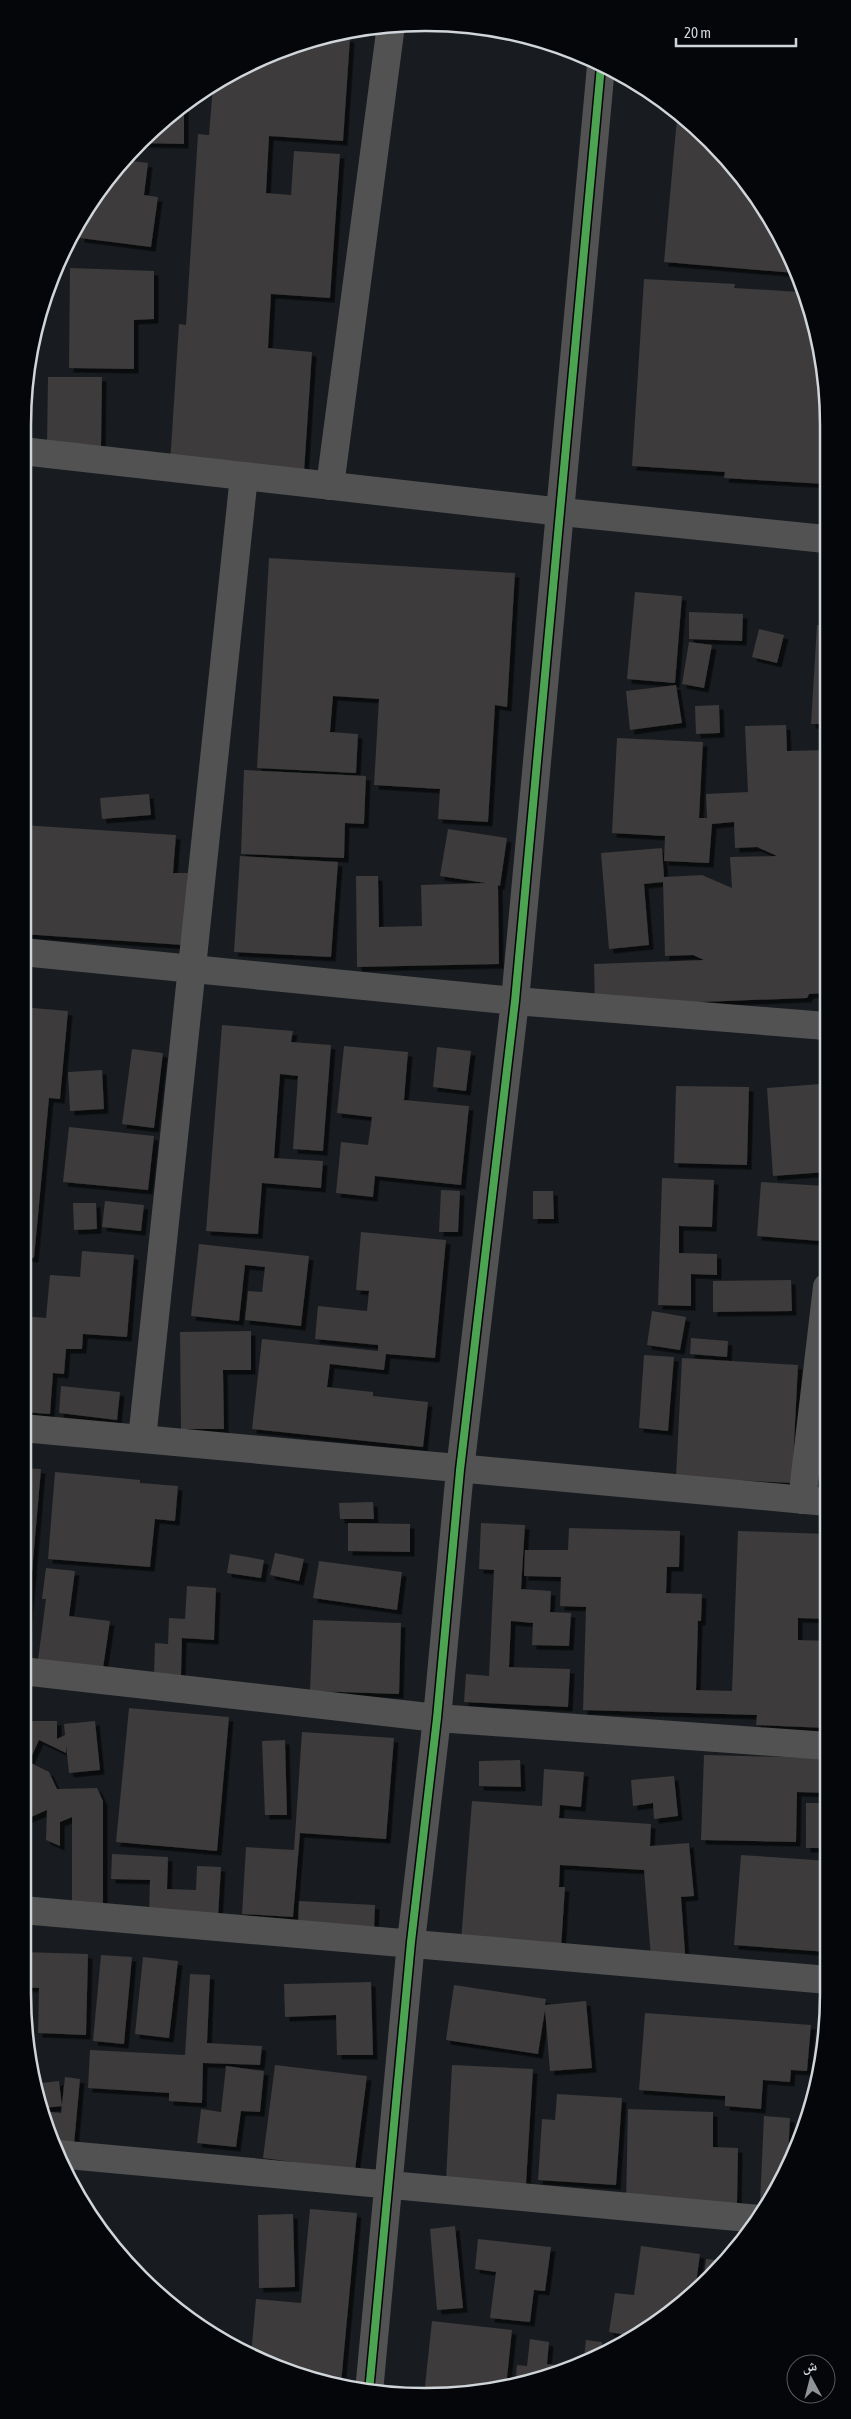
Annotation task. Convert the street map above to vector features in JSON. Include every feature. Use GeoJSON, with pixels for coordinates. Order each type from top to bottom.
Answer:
{"type":"FeatureCollection","features":[{"type":"Feature","properties":{"kind":"street"},"geometry":{"type":"LineString","coordinates":[[330,486],[390,33]]}},
{"type":"Feature","properties":{"kind":"street"},"geometry":{"type":"LineString","coordinates":[[370,2383],[390,2184],[411,1942],[437,1718],[460,1470],[515,1000],[562,512],[601,73]]}},
{"type":"Feature","properties":{"kind":"street"},"geometry":{"type":"LineString","coordinates":[[31,453],[562,512],[820,538]]}},
{"type":"Feature","properties":{"kind":"street"},"geometry":{"type":"LineString","coordinates":[[142,1439],[244,476]]}},
{"type":"Feature","properties":{"kind":"street"},"geometry":{"type":"LineString","coordinates":[[31,953],[515,1000],[820,1025]]}},
{"type":"Feature","properties":{"kind":"street"},"geometry":{"type":"LineString","coordinates":[[31,1429],[460,1470],[815,1501],[820,1412]]}},
{"type":"Feature","properties":{"kind":"street"},"geometry":{"type":"LineString","coordinates":[[31,1672],[437,1718],[820,1745]]}},
{"type":"Feature","properties":{"kind":"street"},"geometry":{"type":"LineString","coordinates":[[31,1911],[411,1942],[820,1979]]}},
{"type":"Feature","properties":{"kind":"street"},"geometry":{"type":"LineString","coordinates":[[66,2155],[749,2218]]}},
{"type":"Feature","properties":{"kind":"building"},"geometry":{"type":"Polygon","coordinates":[[[350,39],[343,141],[269,136],[266,193],[291,195],[294,151],[340,154],[330,298],[271,294],[268,348],[312,352],[304,472],[170,464],[179,324],[186,325],[198,134],[209,135],[212,94],[228,84],[275,61],[299,52],[350,39]]]}},
{"type":"Feature","properties":{"kind":"building"},"geometry":{"type":"Polygon","coordinates":[[[184,114],[184,144],[151,143],[184,114]]]}},
{"type":"Feature","properties":{"kind":"building"},"geometry":{"type":"Polygon","coordinates":[[[677,122],[704,147],[738,185],[767,228],[789,272],[664,262],[677,122]]]}},
{"type":"Feature","properties":{"kind":"building"},"geometry":{"type":"Polygon","coordinates":[[[134,161],[148,163],[144,195],[158,197],[151,247],[80,238],[98,206],[129,166],[134,161]]]}},
{"type":"Feature","properties":{"kind":"building"},"geometry":{"type":"Polygon","coordinates":[[[70,268],[154,271],[154,319],[134,320],[134,369],[69,368],[70,268]]]}},
{"type":"Feature","properties":{"kind":"building"},"geometry":{"type":"Polygon","coordinates":[[[644,279],[735,284],[734,288],[796,292],[806,323],[816,374],[820,426],[820,484],[724,478],[725,472],[632,466],[644,279]]]}},
{"type":"Feature","properties":{"kind":"building"},"geometry":{"type":"Polygon","coordinates":[[[48,377],[102,377],[101,447],[47,445],[48,377]]]}},
{"type":"Feature","properties":{"kind":"building"},"geometry":{"type":"Polygon","coordinates":[[[269,558],[515,573],[507,707],[495,705],[488,822],[438,819],[440,789],[374,785],[379,699],[333,696],[330,732],[358,734],[356,773],[257,768],[269,558]]]}},
{"type":"Feature","properties":{"kind":"building"},"geometry":{"type":"Polygon","coordinates":[[[635,592],[682,596],[675,683],[627,679],[635,592]]]}},
{"type":"Feature","properties":{"kind":"building"},"geometry":{"type":"Polygon","coordinates":[[[689,612],[743,614],[742,641],[689,639],[689,612]]]}},
{"type":"Feature","properties":{"kind":"building"},"geometry":{"type":"Polygon","coordinates":[[[817,625],[820,625],[820,724],[811,724],[817,625]]]}},
{"type":"Feature","properties":{"kind":"building"},"geometry":{"type":"Polygon","coordinates":[[[759,629],[784,635],[777,663],[752,657],[759,629]]]}},
{"type":"Feature","properties":{"kind":"building"},"geometry":{"type":"Polygon","coordinates":[[[689,642],[712,645],[704,688],[682,684],[689,642]]]}},
{"type":"Feature","properties":{"kind":"building"},"geometry":{"type":"Polygon","coordinates":[[[676,685],[682,723],[630,730],[626,691],[676,685]]]}},
{"type":"Feature","properties":{"kind":"building"},"geometry":{"type":"Polygon","coordinates":[[[719,705],[720,733],[696,734],[695,706],[719,705]]]}},
{"type":"Feature","properties":{"kind":"building"},"geometry":{"type":"Polygon","coordinates":[[[786,725],[787,751],[820,750],[820,993],[809,994],[807,998],[595,1006],[594,964],[704,960],[693,955],[665,956],[663,882],[644,884],[649,945],[609,949],[601,853],[662,848],[664,877],[702,875],[732,888],[730,857],[777,856],[757,847],[735,848],[734,822],[712,824],[709,863],[664,861],[665,836],[612,833],[617,738],[703,742],[699,818],[707,818],[706,794],[748,792],[745,726],[786,725]]]}},
{"type":"Feature","properties":{"kind":"building"},"geometry":{"type":"Polygon","coordinates":[[[244,770],[366,776],[364,824],[345,823],[344,858],[241,854],[244,770]]]}},
{"type":"Feature","properties":{"kind":"building"},"geometry":{"type":"Polygon","coordinates":[[[149,794],[151,815],[102,819],[100,798],[149,794]]]}},
{"type":"Feature","properties":{"kind":"building"},"geometry":{"type":"Polygon","coordinates":[[[31,826],[176,835],[173,873],[188,873],[183,945],[31,935],[31,826]]]}},
{"type":"Feature","properties":{"kind":"building"},"geometry":{"type":"Polygon","coordinates":[[[448,829],[507,838],[500,886],[498,885],[499,964],[357,967],[356,876],[378,876],[379,927],[422,926],[421,885],[486,883],[440,876],[448,829]]]}},
{"type":"Feature","properties":{"kind":"building"},"geometry":{"type":"Polygon","coordinates":[[[240,856],[338,862],[331,957],[234,952],[240,856]]]}},
{"type":"Feature","properties":{"kind":"building"},"geometry":{"type":"Polygon","coordinates":[[[31,1008],[68,1011],[60,1099],[49,1098],[34,1258],[31,1258],[31,1008]]]}},
{"type":"Feature","properties":{"kind":"building"},"geometry":{"type":"Polygon","coordinates":[[[222,1025],[293,1031],[291,1042],[331,1045],[323,1151],[293,1149],[298,1076],[280,1074],[274,1158],[323,1161],[321,1188],[262,1183],[258,1234],[206,1231],[222,1025]]]}},
{"type":"Feature","properties":{"kind":"building"},"geometry":{"type":"Polygon","coordinates":[[[344,1046],[408,1052],[404,1100],[469,1106],[461,1185],[375,1176],[373,1197],[336,1193],[341,1142],[368,1145],[372,1117],[337,1113],[344,1046]]]}},
{"type":"Feature","properties":{"kind":"building"},"geometry":{"type":"Polygon","coordinates":[[[437,1047],[471,1051],[466,1091],[433,1087],[437,1047]]]}},
{"type":"Feature","properties":{"kind":"building"},"geometry":{"type":"Polygon","coordinates":[[[132,1049],[163,1053],[154,1128],[122,1124],[132,1049]]]}},
{"type":"Feature","properties":{"kind":"building"},"geometry":{"type":"Polygon","coordinates":[[[102,1070],[104,1109],[70,1111],[68,1072],[102,1070]]]}},
{"type":"Feature","properties":{"kind":"building"},"geometry":{"type":"Polygon","coordinates":[[[820,1084],[820,1173],[773,1176],[767,1088],[820,1084]]]}},
{"type":"Feature","properties":{"kind":"building"},"geometry":{"type":"Polygon","coordinates":[[[676,1086],[749,1087],[747,1165],[674,1163],[676,1086]]]}},
{"type":"Feature","properties":{"kind":"building"},"geometry":{"type":"Polygon","coordinates":[[[69,1127],[154,1136],[148,1190],[63,1182],[69,1127]]]}},
{"type":"Feature","properties":{"kind":"building"},"geometry":{"type":"Polygon","coordinates":[[[662,1178],[714,1180],[712,1227],[679,1226],[679,1253],[717,1254],[717,1275],[691,1274],[691,1306],[658,1305],[662,1178]]]}},
{"type":"Feature","properties":{"kind":"building"},"geometry":{"type":"Polygon","coordinates":[[[761,1182],[820,1186],[820,1241],[757,1236],[761,1182]]]}},
{"type":"Feature","properties":{"kind":"building"},"geometry":{"type":"Polygon","coordinates":[[[441,1190],[460,1191],[458,1232],[439,1232],[441,1190]]]}},
{"type":"Feature","properties":{"kind":"building"},"geometry":{"type":"Polygon","coordinates":[[[533,1191],[553,1191],[554,1219],[533,1219],[533,1191]]]}},
{"type":"Feature","properties":{"kind":"building"},"geometry":{"type":"Polygon","coordinates":[[[105,1201],[144,1205],[141,1231],[102,1227],[105,1201]]]}},
{"type":"Feature","properties":{"kind":"building"},"geometry":{"type":"Polygon","coordinates":[[[73,1203],[96,1203],[97,1229],[74,1230],[73,1203]]]}},
{"type":"Feature","properties":{"kind":"building"},"geometry":{"type":"Polygon","coordinates":[[[361,1232],[446,1240],[435,1358],[386,1354],[384,1370],[330,1364],[327,1387],[373,1392],[373,1396],[428,1402],[423,1447],[252,1429],[262,1339],[378,1351],[378,1345],[315,1339],[318,1306],[367,1311],[369,1291],[356,1290],[361,1232]]]}},
{"type":"Feature","properties":{"kind":"building"},"geometry":{"type":"Polygon","coordinates":[[[199,1244],[309,1256],[301,1326],[245,1320],[248,1291],[262,1292],[265,1267],[245,1265],[239,1321],[191,1316],[199,1244]]]}},
{"type":"Feature","properties":{"kind":"building"},"geometry":{"type":"Polygon","coordinates":[[[82,1251],[134,1255],[127,1337],[83,1334],[82,1349],[66,1349],[64,1374],[53,1373],[50,1414],[31,1413],[31,1317],[46,1318],[50,1275],[80,1277],[82,1251]]]}},
{"type":"Feature","properties":{"kind":"building"},"geometry":{"type":"Polygon","coordinates":[[[791,1280],[792,1311],[713,1312],[713,1281],[791,1280]]]}},
{"type":"Feature","properties":{"kind":"building"},"geometry":{"type":"Polygon","coordinates":[[[652,1311],[686,1317],[680,1350],[647,1345],[652,1311]]]}},
{"type":"Feature","properties":{"kind":"building"},"geometry":{"type":"Polygon","coordinates":[[[251,1331],[251,1370],[223,1370],[224,1429],[181,1429],[180,1332],[251,1331]]]}},
{"type":"Feature","properties":{"kind":"building"},"geometry":{"type":"Polygon","coordinates":[[[691,1338],[728,1341],[727,1357],[690,1354],[691,1338]]]}},
{"type":"Feature","properties":{"kind":"building"},"geometry":{"type":"Polygon","coordinates":[[[644,1355],[674,1357],[668,1431],[639,1428],[644,1355]]]}},
{"type":"Feature","properties":{"kind":"building"},"geometry":{"type":"Polygon","coordinates":[[[682,1358],[798,1365],[792,1483],[676,1477],[682,1358]]]}},
{"type":"Feature","properties":{"kind":"building"},"geometry":{"type":"Polygon","coordinates":[[[61,1386],[120,1392],[117,1420],[59,1413],[61,1386]]]}},
{"type":"Feature","properties":{"kind":"building"},"geometry":{"type":"Polygon","coordinates":[[[31,1468],[41,1469],[31,1584],[31,1468]]]}},
{"type":"Feature","properties":{"kind":"building"},"geometry":{"type":"Polygon","coordinates":[[[55,1472],[140,1480],[140,1483],[178,1486],[175,1521],[155,1519],[150,1567],[48,1559],[55,1472]]]}},
{"type":"Feature","properties":{"kind":"building"},"geometry":{"type":"Polygon","coordinates":[[[373,1502],[374,1519],[340,1519],[339,1503],[373,1502]]]}},
{"type":"Feature","properties":{"kind":"building"},"geometry":{"type":"Polygon","coordinates":[[[348,1523],[410,1524],[410,1552],[348,1551],[348,1523]]]}},
{"type":"Feature","properties":{"kind":"building"},"geometry":{"type":"Polygon","coordinates":[[[481,1523],[525,1525],[521,1589],[551,1591],[550,1612],[571,1613],[569,1646],[532,1645],[533,1623],[511,1621],[509,1667],[570,1669],[568,1707],[464,1702],[466,1674],[489,1676],[494,1570],[479,1569],[481,1523]]]}},
{"type":"Feature","properties":{"kind":"building"},"geometry":{"type":"Polygon","coordinates":[[[569,1528],[680,1531],[679,1567],[667,1567],[666,1593],[702,1594],[701,1621],[698,1621],[696,1690],[732,1691],[738,1531],[820,1534],[820,1619],[798,1618],[798,1640],[820,1641],[820,1728],[756,1725],[757,1715],[583,1710],[586,1607],[560,1606],[561,1577],[524,1576],[525,1550],[568,1550],[569,1528]]]}},
{"type":"Feature","properties":{"kind":"building"},"geometry":{"type":"Polygon","coordinates":[[[275,1553],[304,1559],[299,1581],[270,1575],[275,1553]]]}},
{"type":"Feature","properties":{"kind":"building"},"geometry":{"type":"Polygon","coordinates":[[[230,1554],[264,1560],[261,1578],[227,1573],[230,1554]]]}},
{"type":"Feature","properties":{"kind":"building"},"geometry":{"type":"Polygon","coordinates":[[[319,1561],[402,1572],[397,1610],[313,1598],[319,1561]]]}},
{"type":"Feature","properties":{"kind":"building"},"geometry":{"type":"Polygon","coordinates":[[[46,1568],[75,1571],[69,1616],[110,1621],[103,1668],[38,1660],[46,1599],[42,1599],[46,1568]]]}},
{"type":"Feature","properties":{"kind":"building"},"geometry":{"type":"Polygon","coordinates":[[[187,1586],[216,1588],[214,1640],[182,1638],[181,1675],[154,1674],[155,1643],[168,1644],[169,1618],[185,1619],[187,1586]]]}},
{"type":"Feature","properties":{"kind":"building"},"geometry":{"type":"Polygon","coordinates":[[[313,1620],[401,1623],[399,1694],[310,1691],[313,1620]]]}},
{"type":"Feature","properties":{"kind":"building"},"geometry":{"type":"Polygon","coordinates":[[[129,1708],[229,1717],[217,1851],[116,1842],[129,1708]]]}},
{"type":"Feature","properties":{"kind":"building"},"geometry":{"type":"Polygon","coordinates":[[[31,1721],[57,1721],[57,1739],[65,1735],[64,1724],[95,1721],[100,1770],[69,1773],[66,1745],[66,1753],[39,1740],[31,1758],[31,1721]]]}},
{"type":"Feature","properties":{"kind":"building"},"geometry":{"type":"Polygon","coordinates":[[[302,1732],[394,1738],[386,1839],[300,1833],[293,1917],[242,1914],[246,1847],[294,1850],[302,1732]]]}},
{"type":"Feature","properties":{"kind":"building"},"geometry":{"type":"Polygon","coordinates":[[[285,1740],[287,1815],[265,1815],[262,1741],[285,1740]]]}},
{"type":"Feature","properties":{"kind":"building"},"geometry":{"type":"Polygon","coordinates":[[[704,1755],[820,1758],[820,1793],[797,1792],[796,1842],[701,1840],[704,1755]]]}},
{"type":"Feature","properties":{"kind":"building"},"geometry":{"type":"Polygon","coordinates":[[[520,1760],[521,1787],[479,1786],[479,1761],[520,1760]]]}},
{"type":"Feature","properties":{"kind":"building"},"geometry":{"type":"Polygon","coordinates":[[[31,1763],[49,1772],[57,1789],[97,1788],[103,1801],[103,1903],[72,1903],[72,1817],[60,1822],[60,1846],[46,1840],[47,1810],[31,1817],[31,1763]]]}},
{"type":"Feature","properties":{"kind":"building"},"geometry":{"type":"Polygon","coordinates":[[[544,1769],[584,1772],[581,1807],[560,1805],[559,1818],[651,1824],[650,1846],[689,1843],[694,1896],[681,1897],[686,1967],[652,1970],[644,1870],[560,1865],[559,1887],[565,1887],[561,1948],[461,1941],[472,1801],[542,1806],[544,1769]]]}},
{"type":"Feature","properties":{"kind":"building"},"geometry":{"type":"Polygon","coordinates":[[[674,1776],[678,1816],[654,1819],[653,1803],[633,1806],[631,1780],[674,1776]]]}},
{"type":"Feature","properties":{"kind":"building"},"geometry":{"type":"Polygon","coordinates":[[[806,1803],[820,1803],[820,1848],[806,1848],[806,1803]]]}},
{"type":"Feature","properties":{"kind":"building"},"geometry":{"type":"Polygon","coordinates":[[[112,1854],[168,1857],[167,1889],[196,1890],[197,1866],[221,1867],[218,1917],[149,1914],[150,1880],[111,1879],[112,1854]]]}},
{"type":"Feature","properties":{"kind":"building"},"geometry":{"type":"Polygon","coordinates":[[[741,1855],[820,1860],[820,1951],[734,1945],[741,1855]]]}},
{"type":"Feature","properties":{"kind":"building"},"geometry":{"type":"Polygon","coordinates":[[[299,1901],[375,1905],[374,1932],[298,1927],[299,1901]]]}},
{"type":"Feature","properties":{"kind":"building"},"geometry":{"type":"Polygon","coordinates":[[[31,1952],[88,1954],[86,2035],[38,2033],[39,1988],[31,1988],[31,1952]]]}},
{"type":"Feature","properties":{"kind":"building"},"geometry":{"type":"Polygon","coordinates":[[[101,1955],[132,1957],[124,2044],[93,2041],[101,1955]]]}},
{"type":"Feature","properties":{"kind":"building"},"geometry":{"type":"Polygon","coordinates":[[[143,1957],[178,1961],[169,2038],[135,2034],[143,1957]]]}},
{"type":"Feature","properties":{"kind":"building"},"geometry":{"type":"Polygon","coordinates":[[[190,1974],[210,1975],[207,2043],[262,2046],[260,2065],[203,2063],[202,2103],[169,2101],[169,2093],[88,2088],[90,2050],[185,2055],[190,1974]]]}},
{"type":"Feature","properties":{"kind":"building"},"geometry":{"type":"Polygon","coordinates":[[[371,1982],[373,2055],[337,2055],[336,2015],[285,2017],[284,1984],[371,1982]]]}},
{"type":"Feature","properties":{"kind":"building"},"geometry":{"type":"Polygon","coordinates":[[[454,1985],[546,1999],[545,2005],[586,2001],[592,2068],[550,2071],[545,2010],[538,2054],[446,2040],[454,1985]]]}},
{"type":"Feature","properties":{"kind":"building"},"geometry":{"type":"Polygon","coordinates":[[[645,2013],[811,2025],[807,2071],[791,2070],[790,2082],[763,2080],[761,2109],[725,2106],[725,2096],[639,2090],[645,2013]]]}},
{"type":"Feature","properties":{"kind":"building"},"geometry":{"type":"Polygon","coordinates":[[[275,2065],[367,2076],[355,2170],[263,2158],[275,2065]]]}},
{"type":"Feature","properties":{"kind":"building"},"geometry":{"type":"Polygon","coordinates":[[[452,2065],[533,2069],[526,2184],[446,2180],[452,2065]]]}},
{"type":"Feature","properties":{"kind":"building"},"geometry":{"type":"Polygon","coordinates":[[[226,2066],[264,2071],[260,2112],[241,2111],[236,2147],[197,2143],[201,2109],[221,2112],[226,2066]]]}},
{"type":"Feature","properties":{"kind":"building"},"geometry":{"type":"Polygon","coordinates":[[[65,2077],[80,2079],[74,2144],[61,2143],[50,2112],[61,2113],[65,2077]]]}},
{"type":"Feature","properties":{"kind":"building"},"geometry":{"type":"Polygon","coordinates":[[[59,2081],[62,2106],[48,2108],[42,2083],[59,2081]]]}},
{"type":"Feature","properties":{"kind":"building"},"geometry":{"type":"Polygon","coordinates":[[[557,2094],[622,2098],[616,2185],[538,2180],[542,2119],[555,2120],[557,2094]]]}},
{"type":"Feature","properties":{"kind":"building"},"geometry":{"type":"Polygon","coordinates":[[[628,2109],[713,2112],[713,2147],[738,2148],[737,2204],[626,2202],[628,2109]]]}},
{"type":"Feature","properties":{"kind":"building"},"geometry":{"type":"Polygon","coordinates":[[[764,2116],[790,2118],[788,2147],[760,2202],[764,2116]]]}},
{"type":"Feature","properties":{"kind":"building"},"geometry":{"type":"Polygon","coordinates":[[[310,2209],[357,2213],[341,2378],[299,2367],[252,2347],[256,2299],[301,2303],[310,2209]]]}},
{"type":"Feature","properties":{"kind":"building"},"geometry":{"type":"Polygon","coordinates":[[[293,2214],[295,2287],[259,2288],[258,2215],[293,2214]]]}},
{"type":"Feature","properties":{"kind":"building"},"geometry":{"type":"Polygon","coordinates":[[[455,2226],[463,2308],[437,2310],[430,2229],[455,2226]]]}},
{"type":"Feature","properties":{"kind":"building"},"geometry":{"type":"Polygon","coordinates":[[[478,2239],[551,2247],[545,2291],[534,2290],[530,2322],[490,2318],[496,2272],[475,2269],[478,2239]]]}},
{"type":"Feature","properties":{"kind":"building"},"geometry":{"type":"Polygon","coordinates":[[[641,2246],[700,2254],[697,2279],[685,2290],[666,2306],[624,2334],[609,2332],[615,2293],[634,2295],[641,2246]]]}},
{"type":"Feature","properties":{"kind":"building"},"geometry":{"type":"Polygon","coordinates":[[[706,2259],[715,2260],[705,2271],[706,2259]]]}},
{"type":"Feature","properties":{"kind":"building"},"geometry":{"type":"Polygon","coordinates":[[[432,2321],[512,2330],[507,2379],[451,2387],[425,2388],[432,2321]]]}},
{"type":"Feature","properties":{"kind":"building"},"geometry":{"type":"Polygon","coordinates":[[[530,2339],[549,2342],[547,2364],[557,2365],[516,2377],[517,2365],[527,2366],[530,2339]]]}},
{"type":"Feature","properties":{"kind":"building"},"geometry":{"type":"Polygon","coordinates":[[[586,2340],[602,2342],[602,2346],[584,2354],[586,2340]]]}},
{"type":"Feature","properties":{"kind":"cycle path"},"geometry":{"type":"LineString","coordinates":[[370,2383],[411,1942],[437,1718],[460,1470],[515,1001],[600,72]]}}]}
